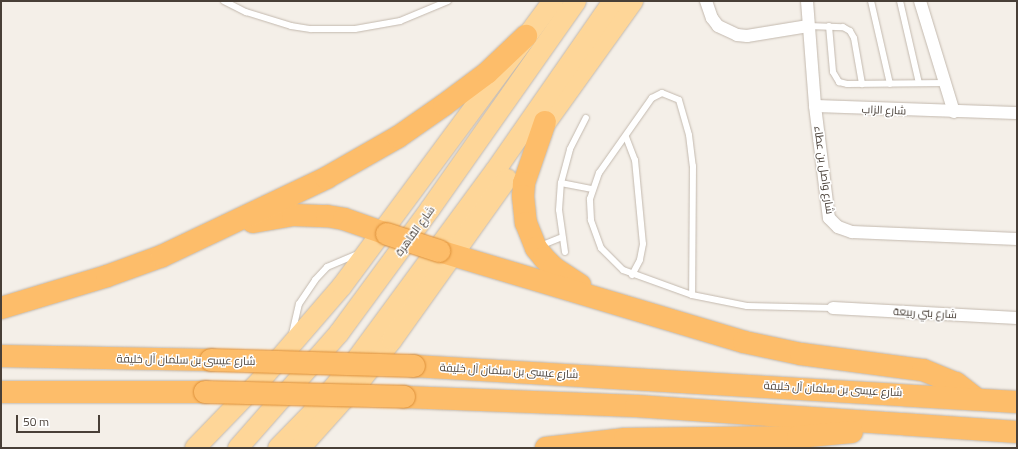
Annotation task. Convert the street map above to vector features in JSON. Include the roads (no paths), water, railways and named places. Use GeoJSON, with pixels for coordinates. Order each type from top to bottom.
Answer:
{"type":"FeatureCollection","features":[{"type":"Feature","properties":{"kind":"highway"},"geometry":{"type":"LineString","coordinates":[[1,308],[126,270],[230,226],[332,175],[398,137],[466,90],[526,36]]}},
{"type":"Feature","properties":{"kind":"highway"},"geometry":{"type":"LineString","coordinates":[[545,122],[528,170],[522,196],[526,223],[536,248],[554,268],[607,300]]}},
{"type":"Feature","properties":{"kind":"highway"},"geometry":{"type":"LineString","coordinates":[[230,226],[310,215],[344,219],[446,254],[775,349],[923,370],[956,383],[975,398]]}},
{"type":"Feature","properties":{"kind":"highway","name":"شارع عيسى بن سلمان آل خليفة"},"geometry":{"type":"LineString","coordinates":[[1,356],[414,366],[975,398],[1017,402]]}},
{"type":"Feature","properties":{"kind":"highway"},"geometry":{"type":"LineString","coordinates":[[1,392],[206,392],[404,397],[636,406],[1017,432]]}},
{"type":"Feature","properties":{"kind":"highway"},"geometry":{"type":"LineString","coordinates":[[546,448],[625,439],[816,436],[890,424]]}},
{"type":"Feature","properties":{"kind":"main road"},"geometry":{"type":"LineString","coordinates":[[195,448],[288,350],[342,286],[384,233],[526,36],[553,1]]}},
{"type":"Feature","properties":{"kind":"main road","name":"شارع القاهرة"},"geometry":{"type":"LineString","coordinates":[[238,448],[344,327],[430,209],[576,1]]}},
{"type":"Feature","properties":{"kind":"main road"},"geometry":{"type":"LineString","coordinates":[[278,448],[312,413],[353,364],[496,172],[614,1]]}},
{"type":"Feature","properties":{"kind":"main road"},"geometry":{"type":"LineString","coordinates":[[300,448],[361,380],[446,254],[633,1]]}},
{"type":"Feature","properties":{"kind":"street"},"geometry":{"type":"LineString","coordinates":[[706,1],[712,18],[718,26],[736,35],[747,36],[808,26]]}},
{"type":"Feature","properties":{"kind":"street","name":"شارع واصل بن عطاء"},"geometry":{"type":"LineString","coordinates":[[807,1],[815,106],[829,218],[838,227],[852,232],[1017,239]]}},
{"type":"Feature","properties":{"kind":"street"},"geometry":{"type":"LineString","coordinates":[[920,1],[954,112]]}},
{"type":"Feature","properties":{"kind":"street","name":"شارع الزاب"},"geometry":{"type":"LineString","coordinates":[[815,106],[1017,113]]}},
{"type":"Feature","properties":{"kind":"street","name":"شارع بني ربيعة"},"geometry":{"type":"LineString","coordinates":[[833,308],[1017,318]]}},
{"type":"Feature","properties":{"kind":"lane"},"geometry":{"type":"LineString","coordinates":[[224,1],[253,14],[291,26],[311,29],[355,29],[400,21],[448,1]]}},
{"type":"Feature","properties":{"kind":"lane"},"geometry":{"type":"LineString","coordinates":[[871,1],[890,84]]}},
{"type":"Feature","properties":{"kind":"lane"},"geometry":{"type":"LineString","coordinates":[[900,1],[919,83]]}},
{"type":"Feature","properties":{"kind":"lane"},"geometry":{"type":"LineString","coordinates":[[808,26],[843,27],[853,34],[862,84]]}},
{"type":"Feature","properties":{"kind":"lane"},"geometry":{"type":"LineString","coordinates":[[829,26],[834,76],[843,84],[946,82]]}},
{"type":"Feature","properties":{"kind":"lane"},"geometry":{"type":"LineString","coordinates":[[692,295],[693,166],[689,135],[679,100],[662,93],[652,98],[626,137],[604,165],[592,189],[590,209],[596,239],[607,256],[632,275],[692,295],[747,306],[833,308]]}},
{"type":"Feature","properties":{"kind":"lane"},"geometry":{"type":"LineString","coordinates":[[565,252],[559,210],[561,183],[570,149],[586,118]]}},
{"type":"Feature","properties":{"kind":"lane"},"geometry":{"type":"LineString","coordinates":[[626,137],[635,160],[643,244],[640,260],[632,275]]}},
{"type":"Feature","properties":{"kind":"lane"},"geometry":{"type":"LineString","coordinates":[[561,183],[592,189]]}},
{"type":"Feature","properties":{"kind":"lane"},"geometry":{"type":"LineString","coordinates":[[536,248],[562,237]]}}]}
